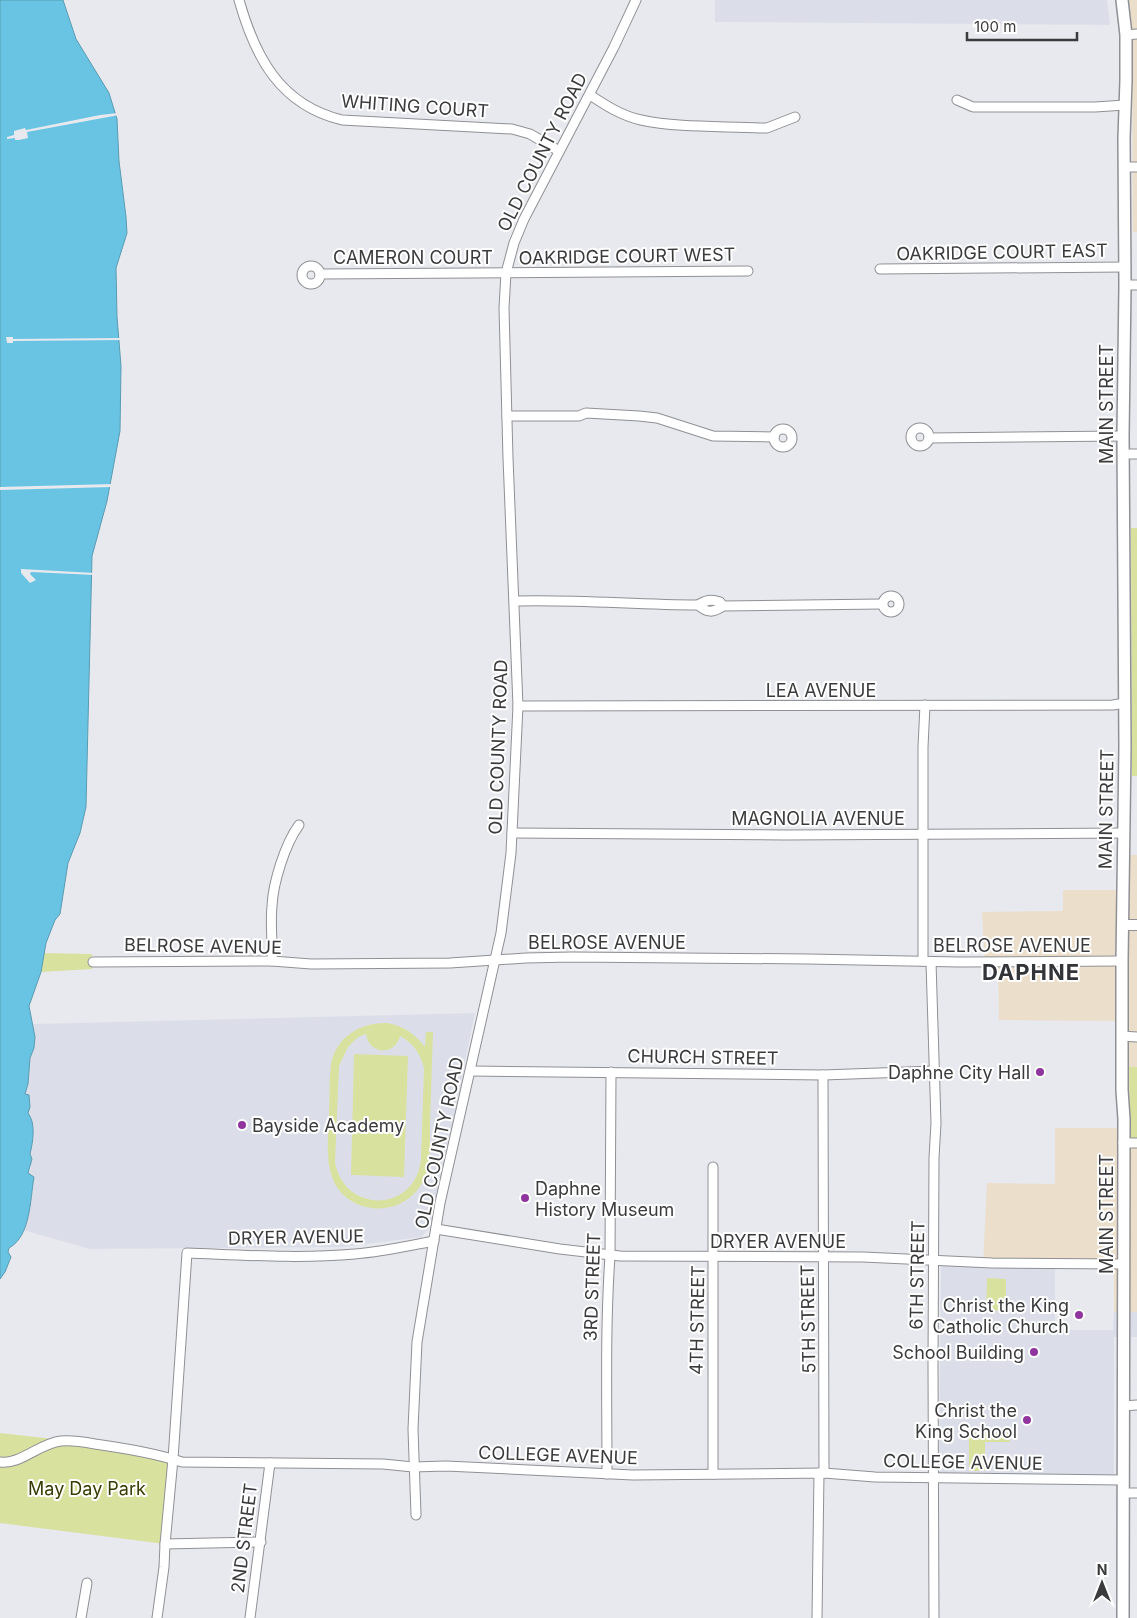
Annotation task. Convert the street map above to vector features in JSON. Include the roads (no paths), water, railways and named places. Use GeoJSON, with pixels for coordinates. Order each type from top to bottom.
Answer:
{"type":"FeatureCollection","features":[{"type":"Feature","properties":{"kind":"main road","name":"MAIN STREET"},"geometry":{"type":"LineString","coordinates":[[1122,0],[1131,34],[1125,105],[1125,286],[1118,436],[1124,454],[1125,703],[1122,926],[1124,1230],[1122,1264],[1123,1618]]}},
{"type":"Feature","properties":{"kind":"street","name":"WHITING COURT"},"geometry":{"type":"LineString","coordinates":[[239,0],[247,27],[259,53],[274,76],[290,95],[307,108],[324,116],[342,120],[512,129],[530,134],[560,151]]}},
{"type":"Feature","properties":{"kind":"street","name":"OLD COUNTY ROAD"},"geometry":{"type":"LineString","coordinates":[[416,1515],[413,1467],[413,1412],[417,1342],[440,1203],[496,961],[505,906],[512,833],[518,706],[506,416],[504,308],[506,273],[514,243],[636,0]]}},
{"type":"Feature","properties":{"kind":"street"},"geometry":{"type":"LineString","coordinates":[[590,94],[626,116],[662,123],[768,128],[795,117]]}},
{"type":"Feature","properties":{"kind":"street"},"geometry":{"type":"LineString","coordinates":[[957,100],[973,107],[1095,107],[1125,105]]}},
{"type":"Feature","properties":{"kind":"street"},"geometry":{"type":"LineString","coordinates":[[1124,167],[1137,167]]}},
{"type":"Feature","properties":{"kind":"street","name":"OAKRIDGE COURT EAST"},"geometry":{"type":"LineString","coordinates":[[880,269],[1124,267]]}},
{"type":"Feature","properties":{"kind":"street","name":"OAKRIDGE COURT WEST"},"geometry":{"type":"LineString","coordinates":[[506,273],[748,271]]}},
{"type":"Feature","properties":{"kind":"street","name":"CAMERON COURT"},"geometry":{"type":"LineString","coordinates":[[320,274],[506,273]]}},
{"type":"Feature","properties":{"kind":"street"},"geometry":{"type":"LineString","coordinates":[[1125,286],[1137,285]]}},
{"type":"Feature","properties":{"kind":"street"},"geometry":{"type":"LineString","coordinates":[[506,416],[578,416],[586,413],[639,416],[658,418],[713,436],[774,436]]}},
{"type":"Feature","properties":{"kind":"street"},"geometry":{"type":"LineString","coordinates":[[929,438],[1118,436]]}},
{"type":"Feature","properties":{"kind":"street"},"geometry":{"type":"LineString","coordinates":[[1124,454],[1137,454]]}},
{"type":"Feature","properties":{"kind":"street"},"geometry":{"type":"LineString","coordinates":[[514,601],[604,601],[657,605],[698,605],[703,610],[710,612],[722,606],[882,604]]}},
{"type":"Feature","properties":{"kind":"street","name":"LEA AVENUE"},"geometry":{"type":"LineString","coordinates":[[518,706],[1113,705],[1125,703]]}},
{"type":"Feature","properties":{"kind":"street","name":"6TH STREET"},"geometry":{"type":"LineString","coordinates":[[925,705],[923,834],[927,961],[935,1054],[936,1122],[934,1158],[933,1365],[934,1618]]}},
{"type":"Feature","properties":{"kind":"street"},"geometry":{"type":"LineString","coordinates":[[272,961],[273,895],[286,847],[299,825]]}},
{"type":"Feature","properties":{"kind":"street","name":"MAGNOLIA AVENUE"},"geometry":{"type":"LineString","coordinates":[[512,833],[1124,833]]}},
{"type":"Feature","properties":{"kind":"street"},"geometry":{"type":"LineString","coordinates":[[1122,926],[1137,925]]}},
{"type":"Feature","properties":{"kind":"street","name":"BELROSE AVENUE"},"geometry":{"type":"LineString","coordinates":[[93,962],[272,961],[311,964],[450,963],[572,957],[1122,961]]}},
{"type":"Feature","properties":{"kind":"street"},"geometry":{"type":"LineString","coordinates":[[1122,1036],[1137,1037]]}},
{"type":"Feature","properties":{"kind":"street","name":"CHURCH STREET"},"geometry":{"type":"LineString","coordinates":[[471,1071],[823,1075],[934,1071]]}},
{"type":"Feature","properties":{"kind":"street","name":"3RD STREET"},"geometry":{"type":"LineString","coordinates":[[607,1474],[611,1072]]}},
{"type":"Feature","properties":{"kind":"street","name":"5TH STREET"},"geometry":{"type":"LineString","coordinates":[[817,1618],[822,1473],[825,1284],[823,1258],[823,1075]]}},
{"type":"Feature","properties":{"kind":"street"},"geometry":{"type":"LineString","coordinates":[[1123,1143],[1137,1143]]}},
{"type":"Feature","properties":{"kind":"street","name":"4TH STREET"},"geometry":{"type":"LineString","coordinates":[[713,1167],[713,1474]]}},
{"type":"Feature","properties":{"kind":"street","name":"DRYER AVENUE"},"geometry":{"type":"LineString","coordinates":[[436,1229],[610,1256],[863,1257],[992,1263],[1122,1264]]}},
{"type":"Feature","properties":{"kind":"street","name":"DRYER AVENUE"},"geometry":{"type":"LineString","coordinates":[[173,1459],[187,1253],[333,1256],[434,1241]]}},
{"type":"Feature","properties":{"kind":"street"},"geometry":{"type":"LineString","coordinates":[[1123,1406],[1137,1406]]}},
{"type":"Feature","properties":{"kind":"street","name":"COLLEGE AVENUE"},"geometry":{"type":"LineString","coordinates":[[0,1462],[13,1461],[41,1446],[62,1440],[121,1448],[182,1462],[383,1464],[413,1467],[446,1466],[607,1474],[822,1473],[875,1477],[1122,1480]]}},
{"type":"Feature","properties":{"kind":"street"},"geometry":{"type":"LineString","coordinates":[[158,1618],[173,1459]]}},
{"type":"Feature","properties":{"kind":"street","name":"2ND STREET"},"geometry":{"type":"LineString","coordinates":[[250,1618],[270,1463]]}},
{"type":"Feature","properties":{"kind":"street"},"geometry":{"type":"LineString","coordinates":[[1124,1493],[1137,1493]]}},
{"type":"Feature","properties":{"kind":"street"},"geometry":{"type":"LineString","coordinates":[[165,1544],[261,1542]]}},
{"type":"Feature","properties":{"kind":"street"},"geometry":{"type":"LineString","coordinates":[[81,1618],[86,1583]]}},
{"type":"Feature","properties":{"kind":"water"},"geometry":{"type":"Polygon","coordinates":[[[0,0],[63,0],[76,39],[109,93],[117,119],[119,161],[127,233],[116,268],[121,366],[120,431],[107,501],[92,556],[86,807],[80,833],[68,863],[60,914],[55,920],[46,943],[41,972],[29,1006],[35,1037],[25,1094],[29,1095],[30,1107],[28,1113],[33,1127],[30,1154],[32,1159],[28,1173],[34,1177],[26,1226],[22,1235],[9,1248],[8,1252],[11,1257],[0,1279],[0,0]]]}},
{"type":"Feature","properties":{"kind":"place","name":"Daphne City Hall"},"geometry":{"type":"Point","coordinates":[1040,1072]}},
{"type":"Feature","properties":{"kind":"place","name":"Bayside Academy"},"geometry":{"type":"Point","coordinates":[242,1125]}},
{"type":"Feature","properties":{"kind":"place","name":"Daphne History Museum"},"geometry":{"type":"Point","coordinates":[525,1198]}},
{"type":"Feature","properties":{"kind":"place","name":"Christ the King Catholic Church"},"geometry":{"type":"Point","coordinates":[1079,1315]}},
{"type":"Feature","properties":{"kind":"place","name":"School Building"},"geometry":{"type":"Point","coordinates":[1034,1352]}},
{"type":"Feature","properties":{"kind":"place","name":"Christ the King School"},"geometry":{"type":"Point","coordinates":[1027,1420]}},
{"type":"Feature","properties":{"kind":"district","name":"DAPHNE"},"geometry":{"type":"Point","coordinates":[1031,972]}},
{"type":"Feature","properties":{"kind":"park label","name":"May Day Park"},"geometry":{"type":"Point","coordinates":[87,1488]}}]}
